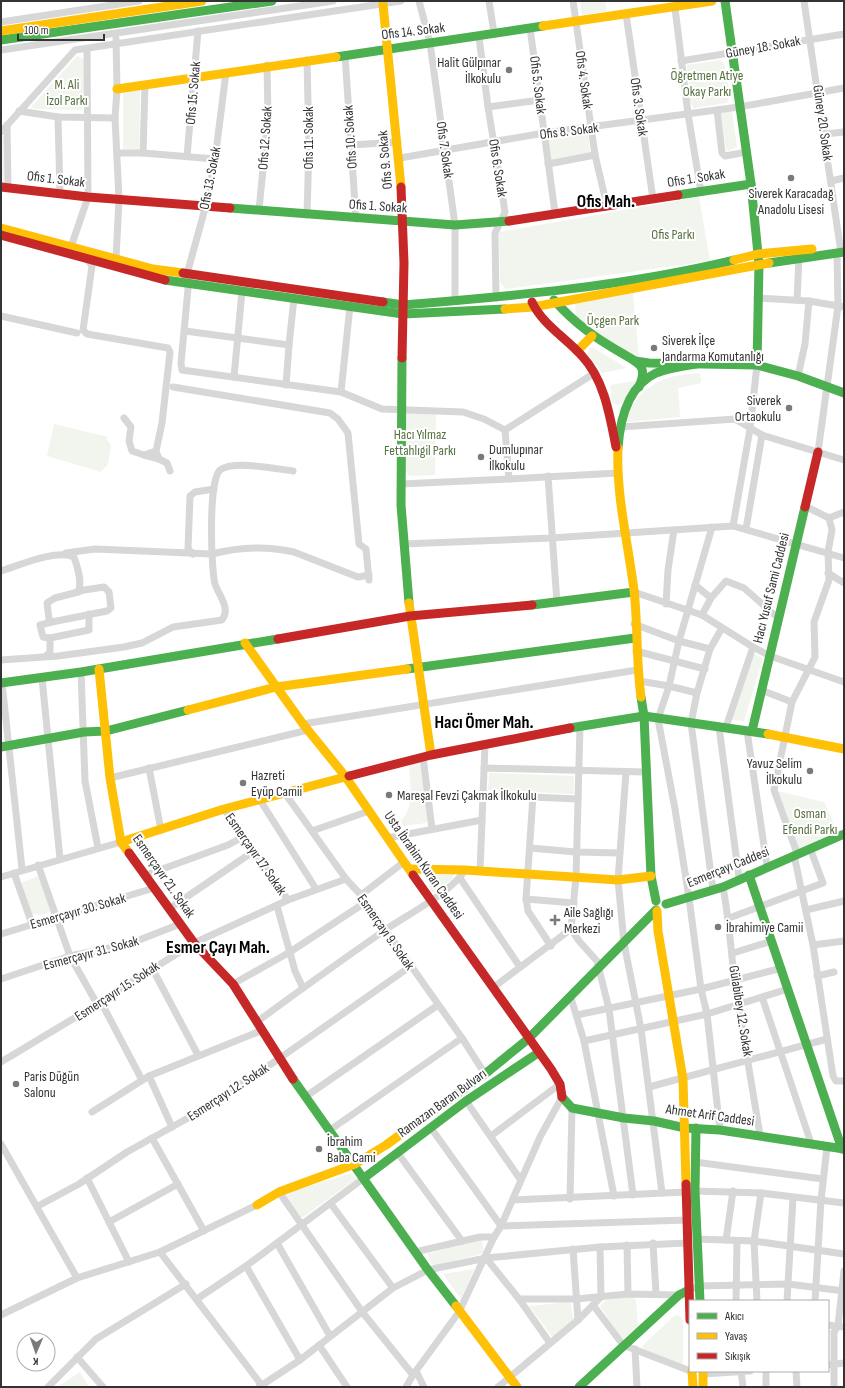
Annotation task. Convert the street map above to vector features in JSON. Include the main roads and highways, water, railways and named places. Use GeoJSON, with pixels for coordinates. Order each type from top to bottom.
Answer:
{"type":"FeatureCollection","features":[{"type":"Feature","properties":{"kind":"main road"},"geometry":{"type":"LineString","coordinates":[[1,31],[202,1]]}},
{"type":"Feature","properties":{"kind":"main road"},"geometry":{"type":"LineString","coordinates":[[1,40],[272,1]]}},
{"type":"Feature","properties":{"kind":"main road","name":"Ofis 14. Sokak"},"geometry":{"type":"LineString","coordinates":[[117,89],[226,73],[267,65],[479,37],[494,33],[576,20],[675,8],[712,1]]}},
{"type":"Feature","properties":{"kind":"main road"},"geometry":{"type":"LineString","coordinates":[[725,1],[751,184],[759,264],[757,298],[757,365]]}},
{"type":"Feature","properties":{"kind":"main road","name":"Ofis 9. Sokak"},"geometry":{"type":"LineString","coordinates":[[383,4],[400,158],[403,222],[403,309],[400,410],[403,544],[410,616],[424,704],[427,756]]}},
{"type":"Feature","properties":{"kind":"main road","name":"Ofis 1. Sokak"},"geometry":{"type":"LineString","coordinates":[[5,187],[88,197],[206,205],[356,219],[455,225],[501,222],[751,184]]}},
{"type":"Feature","properties":{"kind":"main road"},"geometry":{"type":"LineString","coordinates":[[1,228],[187,278],[242,291],[350,306],[403,309],[533,307],[841,249]]}},
{"type":"Feature","properties":{"kind":"main road"},"geometry":{"type":"LineString","coordinates":[[1,236],[161,279],[187,278],[403,309],[455,301],[537,294],[701,268],[758,254],[841,249]]}},
{"type":"Feature","properties":{"kind":"main road"},"geometry":{"type":"LineString","coordinates":[[537,294],[548,296],[557,303],[572,320],[592,336],[635,361],[642,368],[643,374],[638,389]]}},
{"type":"Feature","properties":{"kind":"main road"},"geometry":{"type":"LineString","coordinates":[[537,294],[533,298],[533,307],[588,363],[609,413],[618,459]]}},
{"type":"Feature","properties":{"kind":"main road"},"geometry":{"type":"LineString","coordinates":[[577,351],[592,336]]}},
{"type":"Feature","properties":{"kind":"main road"},"geometry":{"type":"LineString","coordinates":[[635,361],[757,365],[798,376],[844,393]]}},
{"type":"Feature","properties":{"kind":"main road"},"geometry":{"type":"LineString","coordinates":[[696,364],[672,368],[651,376],[638,389],[622,412],[618,473],[634,592],[634,624],[637,670],[644,716],[645,772],[651,876],[672,1022],[683,1079],[685,1128],[690,1192],[697,1239],[700,1300]]}},
{"type":"Feature","properties":{"kind":"main road"},"geometry":{"type":"LineString","coordinates":[[609,413],[622,412]]}},
{"type":"Feature","properties":{"kind":"main road","name":"Hacı Yusuf Sami Caddesi"},"geometry":{"type":"LineString","coordinates":[[750,731],[762,690],[818,452]]}},
{"type":"Feature","properties":{"kind":"main road"},"geometry":{"type":"LineString","coordinates":[[1,683],[81,672],[410,616],[557,603],[634,592]]}},
{"type":"Feature","properties":{"kind":"main road"},"geometry":{"type":"LineString","coordinates":[[5,746],[84,732],[106,731],[276,687],[635,638]]}},
{"type":"Feature","properties":{"kind":"main road","name":"Usta İbrahim Kuran Caddesi"},"geometry":{"type":"LineString","coordinates":[[245,643],[305,727],[345,776],[430,900],[494,987],[560,1084],[562,1097],[572,1108]]}},
{"type":"Feature","properties":{"kind":"main road","name":"Esmerçayır 21. Sokak"},"geometry":{"type":"LineString","coordinates":[[99,669],[110,778],[121,842],[194,943],[232,984],[258,1021],[305,1097],[355,1164],[428,1270],[517,1387]]}},
{"type":"Feature","properties":{"kind":"main road"},"geometry":{"type":"LineString","coordinates":[[121,842],[224,809],[284,792],[427,756],[580,726],[644,716],[750,731],[844,749]]}},
{"type":"Feature","properties":{"kind":"main road","name":"Esmerçayı Caddesi"},"geometry":{"type":"LineString","coordinates":[[656,908],[663,901],[666,904],[723,887],[739,878],[844,834]]}},
{"type":"Feature","properties":{"kind":"main road"},"geometry":{"type":"LineString","coordinates":[[410,869],[465,870],[618,880],[651,876]]}},
{"type":"Feature","properties":{"kind":"main road"},"geometry":{"type":"LineString","coordinates":[[748,875],[782,968],[843,1149]]}},
{"type":"Feature","properties":{"kind":"main road","name":"Ramazan Baran Bulvarı"},"geometry":{"type":"LineString","coordinates":[[257,1205],[279,1192],[355,1164],[386,1145],[485,1074],[528,1039],[600,968],[656,908]]}},
{"type":"Feature","properties":{"kind":"main road","name":"Ramazan Baran Bulvarı"},"geometry":{"type":"LineString","coordinates":[[364,1178],[466,1101],[538,1053]]}},
{"type":"Feature","properties":{"kind":"main road","name":"Ahmet Arif Caddesi"},"geometry":{"type":"LineString","coordinates":[[572,1108],[624,1118],[654,1121],[685,1128],[720,1130],[843,1149]]}},
{"type":"Feature","properties":{"kind":"main road"},"geometry":{"type":"LineString","coordinates":[[689,1300],[687,1220],[695,1162],[696,1128]]}},
{"type":"Feature","properties":{"kind":"main road"},"geometry":{"type":"LineString","coordinates":[[579,1387],[623,1345],[680,1295],[689,1290]]}},
{"type":"Feature","properties":{"kind":"main road"},"geometry":{"type":"LineString","coordinates":[[692,1372],[693,1387]]}},
{"type":"Feature","properties":{"kind":"main road"},"geometry":{"type":"LineString","coordinates":[[703,1372],[704,1387]]}},
{"type":"Feature","properties":{"kind":"place","name":"Halit Gülpınar İlkokulu"},"geometry":{"type":"Point","coordinates":[509,70]}},
{"type":"Feature","properties":{"kind":"place","name":"Siverek Karacadağ Anadolu Lisesi"},"geometry":{"type":"Point","coordinates":[791,178]}},
{"type":"Feature","properties":{"kind":"place","name":"Siverek İlçe Jandarma Komutanlığı"},"geometry":{"type":"Point","coordinates":[654,348]}},
{"type":"Feature","properties":{"kind":"place","name":"Siverek Ortaokulu"},"geometry":{"type":"Point","coordinates":[789,408]}},
{"type":"Feature","properties":{"kind":"place","name":"Dumlupınar İlkokulu"},"geometry":{"type":"Point","coordinates":[481,457]}},
{"type":"Feature","properties":{"kind":"place","name":"Yavuz Selim İlkokulu"},"geometry":{"type":"Point","coordinates":[810,771]}},
{"type":"Feature","properties":{"kind":"place","name":"Hazreti Eyüp Camii"},"geometry":{"type":"Point","coordinates":[243,783]}},
{"type":"Feature","properties":{"kind":"place","name":"Mareşal Fevzi Çakmak İlkokulu"},"geometry":{"type":"Point","coordinates":[389,795]}},
{"type":"Feature","properties":{"kind":"place","name":"Aile Sağlığı Merkezi"},"geometry":{"type":"Point","coordinates":[555,920]}},
{"type":"Feature","properties":{"kind":"place","name":"İbrahimiye Camii"},"geometry":{"type":"Point","coordinates":[718,927]}},
{"type":"Feature","properties":{"kind":"place","name":"Paris Düğün Salonu"},"geometry":{"type":"Point","coordinates":[16,1084]}},
{"type":"Feature","properties":{"kind":"place","name":"İbrahim Baba Cami"},"geometry":{"type":"Point","coordinates":[319,1149]}},
{"type":"Feature","properties":{"kind":"district","name":"Ofis Mah."},"geometry":{"type":"Point","coordinates":[606,201]}},
{"type":"Feature","properties":{"kind":"district","name":"Hacı Ömer Mah."},"geometry":{"type":"Point","coordinates":[484,722]}},
{"type":"Feature","properties":{"kind":"district","name":"Esmer Çayı Mah."},"geometry":{"type":"Point","coordinates":[218,947]}},
{"type":"Feature","properties":{"kind":"park label","name":"Öğretmen Atiye Okay Parkı"},"geometry":{"type":"Point","coordinates":[707,84]}},
{"type":"Feature","properties":{"kind":"park label","name":"M. Ali İzol Parkı"},"geometry":{"type":"Point","coordinates":[67,92]}},
{"type":"Feature","properties":{"kind":"park label","name":"Ofis Parkı"},"geometry":{"type":"Point","coordinates":[673,234]}},
{"type":"Feature","properties":{"kind":"park label","name":"Üçgen Park"},"geometry":{"type":"Point","coordinates":[613,320]}},
{"type":"Feature","properties":{"kind":"park label","name":"Hacı Yılmaz Fettahlıgil Parkı"},"geometry":{"type":"Point","coordinates":[420,442]}},
{"type":"Feature","properties":{"kind":"park label","name":"Osman Efendi Parkı"},"geometry":{"type":"Point","coordinates":[810,822]}}]}
